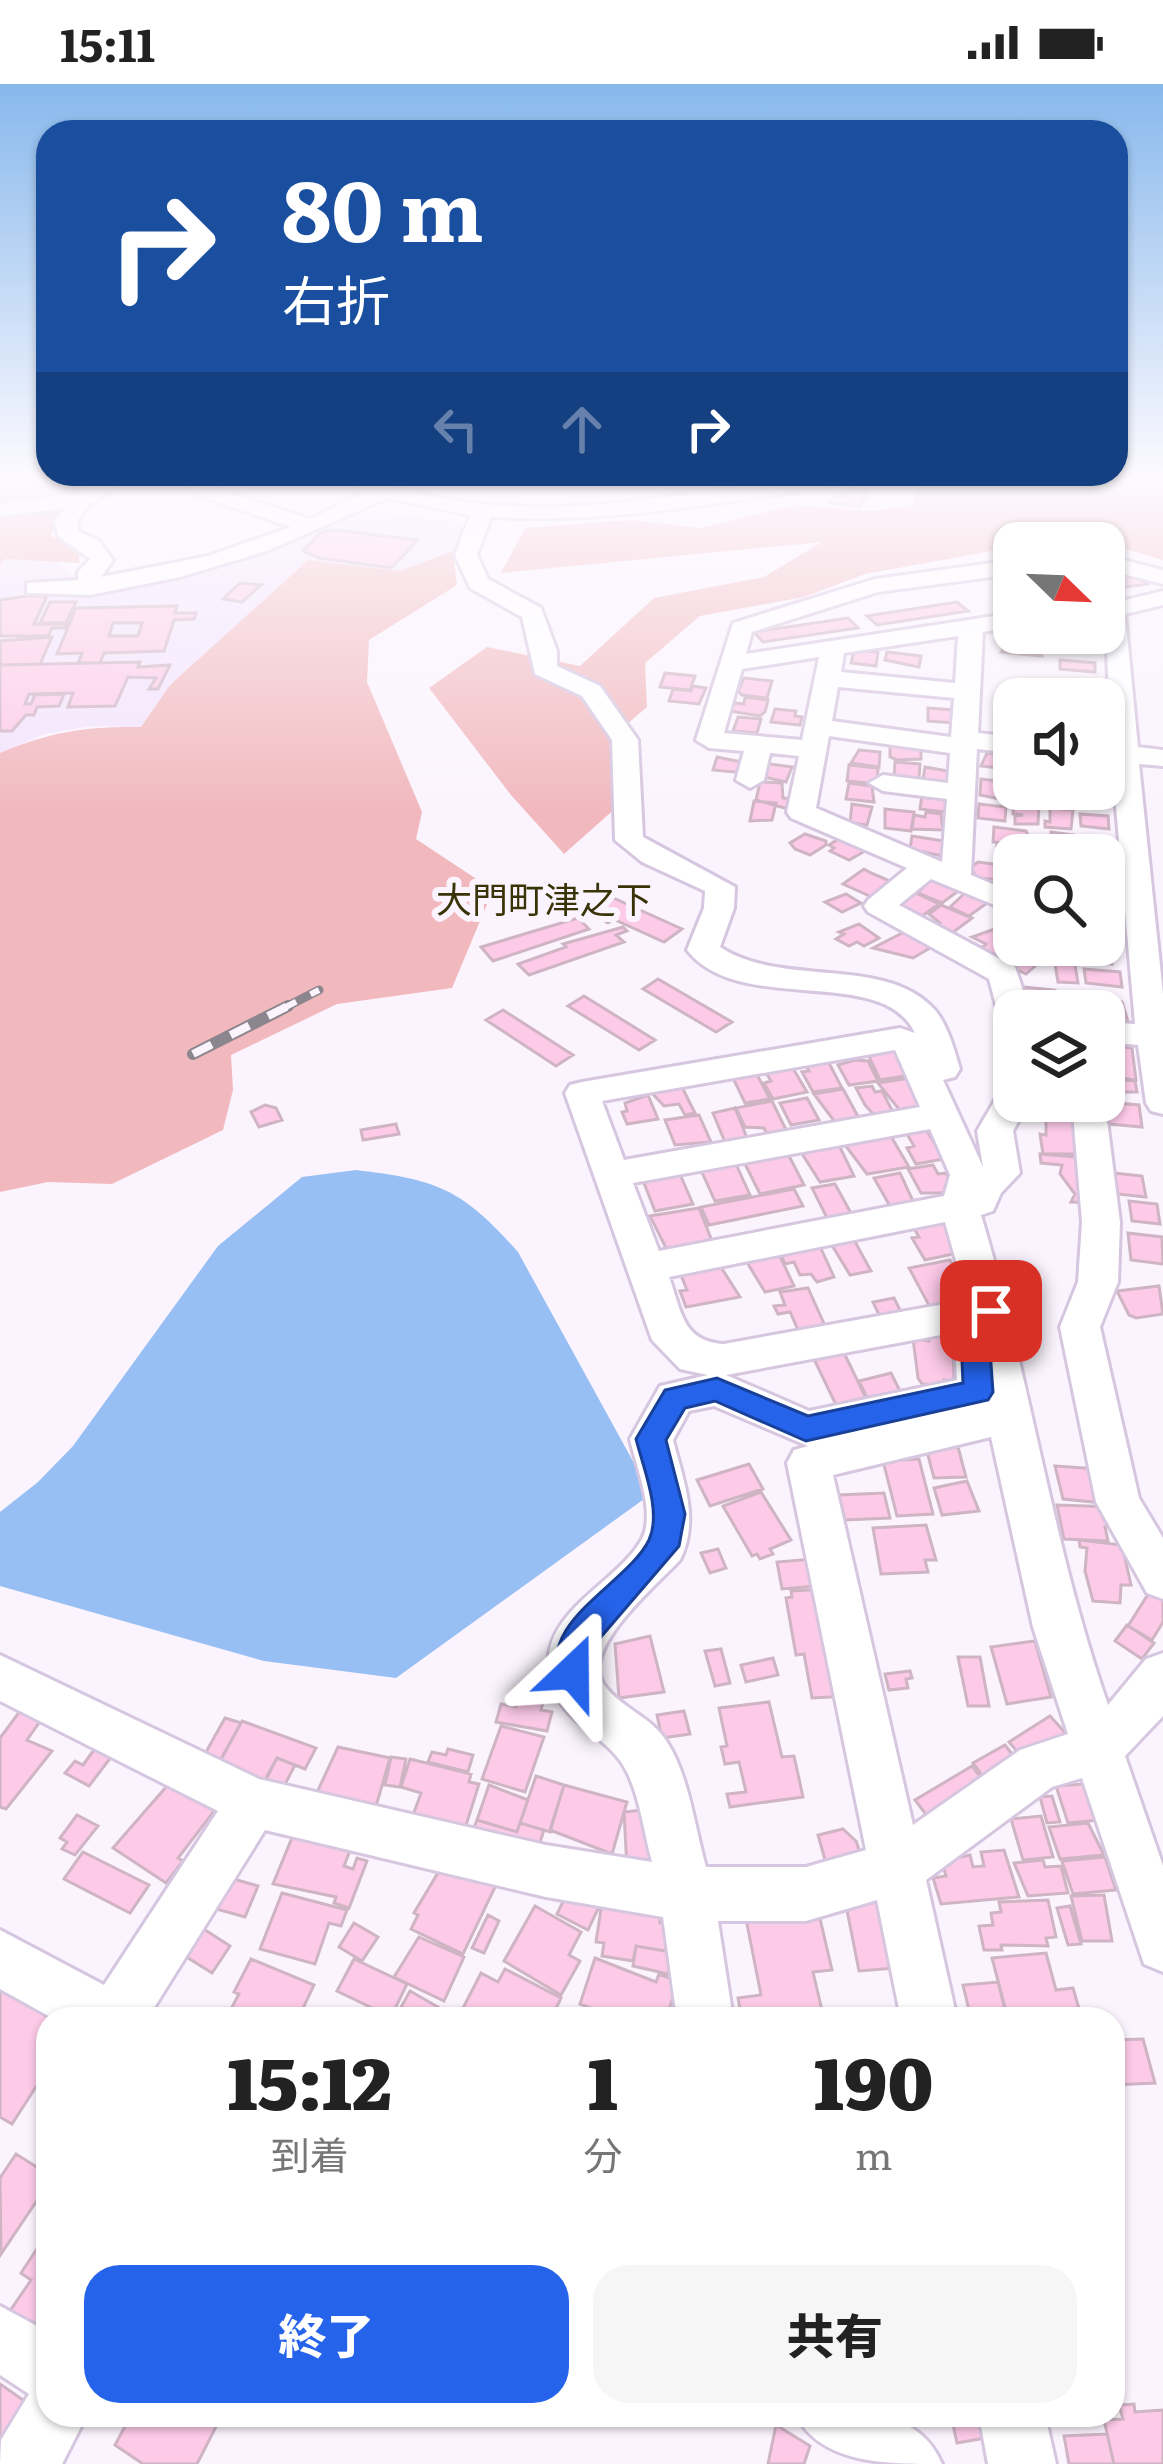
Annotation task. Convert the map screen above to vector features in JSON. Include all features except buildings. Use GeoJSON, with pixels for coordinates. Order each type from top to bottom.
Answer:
{"type":"FeatureCollection","features":[{"type":"Feature","properties":{"kind":"street"},"geometry":{"type":"LineString","coordinates":[[491,590],[533,613],[545,651],[544,669],[591,691],[626,740],[629,840],[652,856],[720,887],[719,908],[703,950],[722,968],[766,980],[883,992],[907,1001],[934,1037],[972,1197]]}},
{"type":"Feature","properties":{"kind":"street"},"geometry":{"type":"LineString","coordinates":[[864,590],[741,628],[709,740],[759,744],[815,738],[993,745]]}},
{"type":"Feature","properties":{"kind":"street"},"geometry":{"type":"LineString","coordinates":[[1125,604],[1163,598]]}},
{"type":"Feature","properties":{"kind":"street"},"geometry":{"type":"LineString","coordinates":[[729,664],[993,623]]}},
{"type":"Feature","properties":{"kind":"street"},"geometry":{"type":"LineString","coordinates":[[971,626],[962,793],[942,873],[879,906],[1004,974],[1008,990]]}},
{"type":"Feature","properties":{"kind":"street"},"geometry":{"type":"LineString","coordinates":[[833,648],[801,812],[993,895]]}},
{"type":"Feature","properties":{"kind":"street"},"geometry":{"type":"LineString","coordinates":[[827,677],[968,692]]}},
{"type":"Feature","properties":{"kind":"street"},"geometry":{"type":"LineString","coordinates":[[750,780],[759,744]]}},
{"type":"Feature","properties":{"kind":"street"},"geometry":{"type":"LineString","coordinates":[[1125,754],[1163,758]]}},
{"type":"Feature","properties":{"kind":"street"},"geometry":{"type":"LineString","coordinates":[[883,783],[962,793]]}},
{"type":"Feature","properties":{"kind":"street"},"geometry":{"type":"LineString","coordinates":[[1123,810],[1149,966],[1163,1103]]}},
{"type":"Feature","properties":{"kind":"street"},"geometry":{"type":"LineString","coordinates":[[1125,1034],[1153,1036]]}},
{"type":"Feature","properties":{"kind":"street"},"geometry":{"type":"LineString","coordinates":[[703,2007],[687,1894],[649,1758],[623,1729],[587,1704],[573,1672],[578,1639],[664,1546],[669,1514],[651,1439],[675,1398],[717,1390],[806,1429],[978,1392],[982,1313],[972,1197],[968,1175],[942,1115],[909,1043],[900,1039],[582,1093],[671,1340],[694,1358],[724,1360],[982,1313]]}},
{"type":"Feature","properties":{"kind":"street"},"geometry":{"type":"LineString","coordinates":[[614,1174],[942,1115]]}},
{"type":"Feature","properties":{"kind":"street"},"geometry":{"type":"LineString","coordinates":[[644,1268],[972,1197],[1002,1173],[995,1131],[1000,1122]]}},
{"type":"Feature","properties":{"kind":"street"},"geometry":{"type":"LineString","coordinates":[[1091,1122],[1101,1222],[1098,1282],[1081,1327],[1118,1502],[1163,1579]]}},
{"type":"Feature","properties":{"kind":"street"},"geometry":{"type":"LineString","coordinates":[[982,1313],[1057,1627],[1159,1920]]}},
{"type":"Feature","properties":{"kind":"street"},"geometry":{"type":"LineString","coordinates":[[927,2007],[809,1463],[1009,1416]]}},
{"type":"Feature","properties":{"kind":"street"},"geometry":{"type":"LineString","coordinates":[[0,1677],[253,1802],[546,1871],[687,1894],[806,1894],[898,1868],[1039,1767],[1098,1749],[1151,1695],[1163,1676]]}},
{"type":"Feature","properties":{"kind":"street"},"geometry":{"type":"LineString","coordinates":[[120,2007],[253,1802]]}},
{"type":"Feature","properties":{"kind":"street"},"geometry":{"type":"LineString","coordinates":[[0,1958],[90,2007]]}},
{"type":"Feature","properties":{"kind":"street"},"geometry":{"type":"LineString","coordinates":[[0,2338],[36,2361]]}},
{"type":"Feature","properties":{"kind":"street"},"geometry":{"type":"LineString","coordinates":[[25,2464],[47,2427]]}},
{"type":"Feature","properties":{"kind":"street"},"geometry":{"type":"LineString","coordinates":[[1014,2427],[1022,2464]]}},
{"type":"Feature","properties":{"kind":"shaded area"},"geometry":{"type":"Polygon","coordinates":[[[0,590],[275,590],[170,685],[141,727],[92,726],[44,734],[0,753],[0,590]]]}},
{"type":"Feature","properties":{"kind":"shaded area"},"geometry":{"type":"Polygon","coordinates":[[[275,590],[449,590],[369,640],[367,682],[422,812],[416,839],[493,890],[452,988],[337,1004],[231,1055],[233,1090],[223,1130],[112,1184],[48,1182],[0,1192],[0,753],[69,732],[141,727],[170,685],[275,590]]]}},
{"type":"Feature","properties":{"kind":"shaded area"},"geometry":{"type":"Polygon","coordinates":[[[696,590],[822,590],[700,616],[645,663],[647,707],[612,737],[636,790],[564,854],[511,795],[429,688],[487,647],[580,666],[654,598],[696,590]]]}},
{"type":"Feature","properties":{"kind":"water"},"geometry":{"type":"Polygon","coordinates":[[[356,1170],[408,1178],[447,1191],[481,1214],[518,1252],[651,1494],[396,1678],[264,1661],[0,1586],[0,1512],[73,1446],[218,1246],[302,1177],[356,1170]]]}},
{"type":"Feature","properties":{"kind":"railway"},"geometry":{"type":"LineString","coordinates":[[282,1009],[319,990]]}},
{"type":"Feature","properties":{"kind":"railway"},"geometry":{"type":"LineString","coordinates":[[193,1054],[288,1006]]}},
{"type":"Feature","properties":{"kind":"district","name":"大門町津之下"},"geometry":{"type":"Point","coordinates":[544,897]}},
{"type":"Feature","properties":{"kind":"route"},"geometry":{"type":"LineString","coordinates":[[573,1672],[578,1639],[664,1546],[669,1514],[651,1439],[675,1398],[717,1390],[806,1429],[978,1392],[974,1314],[991,1311]]}}]}
